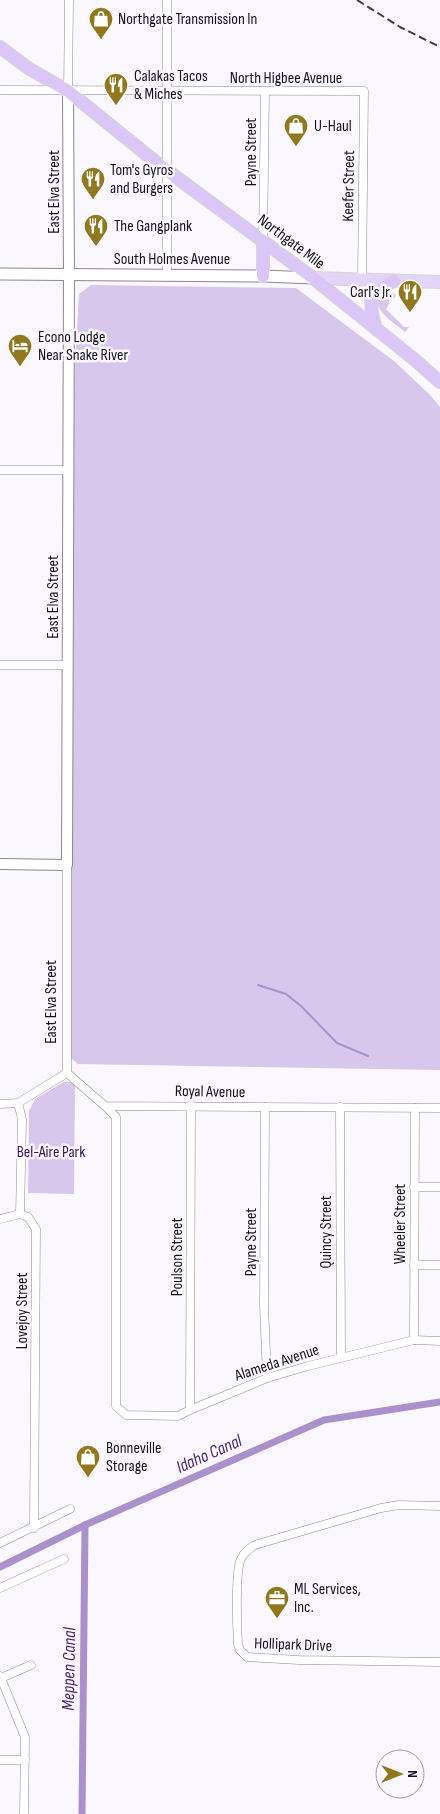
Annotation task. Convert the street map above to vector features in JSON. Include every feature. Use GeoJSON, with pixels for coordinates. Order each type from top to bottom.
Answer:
{"type":"FeatureCollection","features":[{"type":"Feature","properties":{"kind":"highway"},"geometry":{"type":"LineString","coordinates":[[0,48],[28,68],[68,91]]}},
{"type":"Feature","properties":{"kind":"highway","name":"Northgate Mile"},"geometry":{"type":"LineString","coordinates":[[68,91],[167,170],[313,278],[440,382]]}},
{"type":"Feature","properties":{"kind":"highway"},"geometry":{"type":"LineString","coordinates":[[263,276],[264,241]]}},
{"type":"Feature","properties":{"kind":"highway"},"geometry":{"type":"LineString","coordinates":[[376,329],[372,314],[371,297],[384,286],[394,281]]}},
{"type":"Feature","properties":{"kind":"main road","name":"South Holmes Avenue"},"geometry":{"type":"LineString","coordinates":[[0,274],[313,278]]}},
{"type":"Feature","properties":{"kind":"main road"},"geometry":{"type":"LineString","coordinates":[[313,278],[440,282]]}},
{"type":"Feature","properties":{"kind":"street"},"geometry":{"type":"LineString","coordinates":[[68,91],[69,0]]}},
{"type":"Feature","properties":{"kind":"street"},"geometry":{"type":"LineString","coordinates":[[167,0],[167,275]]}},
{"type":"Feature","properties":{"kind":"street","name":"North Higbee Avenue"},"geometry":{"type":"LineString","coordinates":[[0,90],[364,91]]}},
{"type":"Feature","properties":{"kind":"street","name":"East Elva Street"},"geometry":{"type":"LineString","coordinates":[[67,1073],[68,91]]}},
{"type":"Feature","properties":{"kind":"street","name":"Keefer Street"},"geometry":{"type":"LineString","coordinates":[[362,281],[364,91]]}},
{"type":"Feature","properties":{"kind":"street","name":"Payne Street"},"geometry":{"type":"LineString","coordinates":[[264,241],[265,92]]}},
{"type":"Feature","properties":{"kind":"street"},"geometry":{"type":"LineString","coordinates":[[0,470],[69,470]]}},
{"type":"Feature","properties":{"kind":"street"},"geometry":{"type":"LineString","coordinates":[[0,665],[68,665]]}},
{"type":"Feature","properties":{"kind":"street"},"geometry":{"type":"LineString","coordinates":[[0,864],[67,865]]}},
{"type":"Feature","properties":{"kind":"street"},"geometry":{"type":"LineString","coordinates":[[0,1104],[18,1103],[67,1073],[105,1106]]}},
{"type":"Feature","properties":{"kind":"street"},"geometry":{"type":"LineString","coordinates":[[0,1219],[20,1214],[22,1118],[18,1103]]}},
{"type":"Feature","properties":{"kind":"street","name":"Royal Avenue"},"geometry":{"type":"LineString","coordinates":[[105,1106],[191,1105],[440,1108]]}},
{"type":"Feature","properties":{"kind":"street","name":"Poulson Street"},"geometry":{"type":"LineString","coordinates":[[190,1410],[191,1105]]}},
{"type":"Feature","properties":{"kind":"street","name":"Alameda Avenue"},"geometry":{"type":"LineString","coordinates":[[105,1106],[116,1117],[116,1406],[126,1415],[178,1416],[267,1378],[341,1357],[414,1340],[440,1341]]}},
{"type":"Feature","properties":{"kind":"street","name":"Payne Street"},"geometry":{"type":"LineString","coordinates":[[264,1107],[264,1305],[267,1378]]}},
{"type":"Feature","properties":{"kind":"street","name":"Quincy Street"},"geometry":{"type":"LineString","coordinates":[[340,1107],[341,1357]]}},
{"type":"Feature","properties":{"kind":"street","name":"Wheeler Street"},"geometry":{"type":"LineString","coordinates":[[414,1340],[415,1108]]}},
{"type":"Feature","properties":{"kind":"street"},"geometry":{"type":"LineString","coordinates":[[414,1187],[440,1188]]}},
{"type":"Feature","properties":{"kind":"street","name":"Lovejoy Street"},"geometry":{"type":"LineString","coordinates":[[20,1214],[28,1217],[36,1229],[34,1528]]}},
{"type":"Feature","properties":{"kind":"street"},"geometry":{"type":"LineString","coordinates":[[414,1265],[440,1265]]}},
{"type":"Feature","properties":{"kind":"street","name":"Hollipark Drive"},"geometry":{"type":"LineString","coordinates":[[440,1506],[400,1505],[387,1507],[254,1546],[244,1553],[241,1558],[238,1574],[238,1644],[240,1650],[247,1657],[299,1660],[440,1662]]}},
{"type":"Feature","properties":{"kind":"street"},"geometry":{"type":"LineString","coordinates":[[0,1543],[70,1509]]}},
{"type":"Feature","properties":{"kind":"street"},"geometry":{"type":"LineString","coordinates":[[0,1588],[64,1559]]}},
{"type":"Feature","properties":{"kind":"street"},"geometry":{"type":"LineString","coordinates":[[24,1814],[25,1737],[0,1677],[31,1665]]}},
{"type":"Feature","properties":{"kind":"street"},"geometry":{"type":"LineString","coordinates":[[0,1760],[25,1760]]}},
{"type":"Feature","properties":{"kind":"green space"},"geometry":{"type":"Polygon","coordinates":[[[91,285],[296,288],[394,361],[440,407],[440,1070],[78,1064],[66,1054],[69,470],[79,294],[91,285]]]}},
{"type":"Feature","properties":{"kind":"green space"},"geometry":{"type":"Polygon","coordinates":[[[387,293],[394,293],[396,296],[393,299],[389,299],[386,309],[404,327],[409,327],[405,332],[387,318],[380,309],[377,299],[387,293]]]}},
{"type":"Feature","properties":{"kind":"green space","name":"Bel-Aire Park"},"geometry":{"type":"Polygon","coordinates":[[[64,1082],[70,1082],[75,1085],[74,1194],[28,1193],[29,1111],[35,1099],[64,1082]]]}},
{"type":"Feature","properties":{"kind":"waterway"},"geometry":{"type":"LineString","coordinates":[[258,985],[286,994],[301,1006],[337,1043],[368,1056]]}},
{"type":"Feature","properties":{"kind":"waterway","name":"Idaho Canal"},"geometry":{"type":"LineString","coordinates":[[0,1567],[85,1525],[324,1420],[440,1402]]}},
{"type":"Feature","properties":{"kind":"waterway","name":"Meppen Canal"},"geometry":{"type":"LineString","coordinates":[[82,1814],[85,1525]]}},
{"type":"Feature","properties":{"kind":"railway"},"geometry":{"type":"LineString","coordinates":[[357,0],[400,27],[440,47]]}},
{"type":"Feature","properties":{"kind":"place","name":"Northgate Transmission In"},"geometry":{"type":"Point","coordinates":[101,40]}},
{"type":"Feature","properties":{"kind":"place","name":"Calakas Tacos & Miches"},"geometry":{"type":"Point","coordinates":[116,106]}},
{"type":"Feature","properties":{"kind":"place","name":"U-Haul"},"geometry":{"type":"Point","coordinates":[296,147]}},
{"type":"Feature","properties":{"kind":"place","name":"Tom's Gyros and Burgers"},"geometry":{"type":"Point","coordinates":[93,200]}},
{"type":"Feature","properties":{"kind":"place","name":"The Gangplank"},"geometry":{"type":"Point","coordinates":[96,247]}},
{"type":"Feature","properties":{"kind":"place","name":"Carl's Jr."},"geometry":{"type":"Point","coordinates":[410,313]}},
{"type":"Feature","properties":{"kind":"place","name":"Econo Lodge Near Snake River"},"geometry":{"type":"Point","coordinates":[20,367]}},
{"type":"Feature","properties":{"kind":"place","name":"Bonneville Storage"},"geometry":{"type":"Point","coordinates":[88,1478]}},
{"type":"Feature","properties":{"kind":"place","name":"ML Services, Inc."},"geometry":{"type":"Point","coordinates":[277,1619]}}]}
